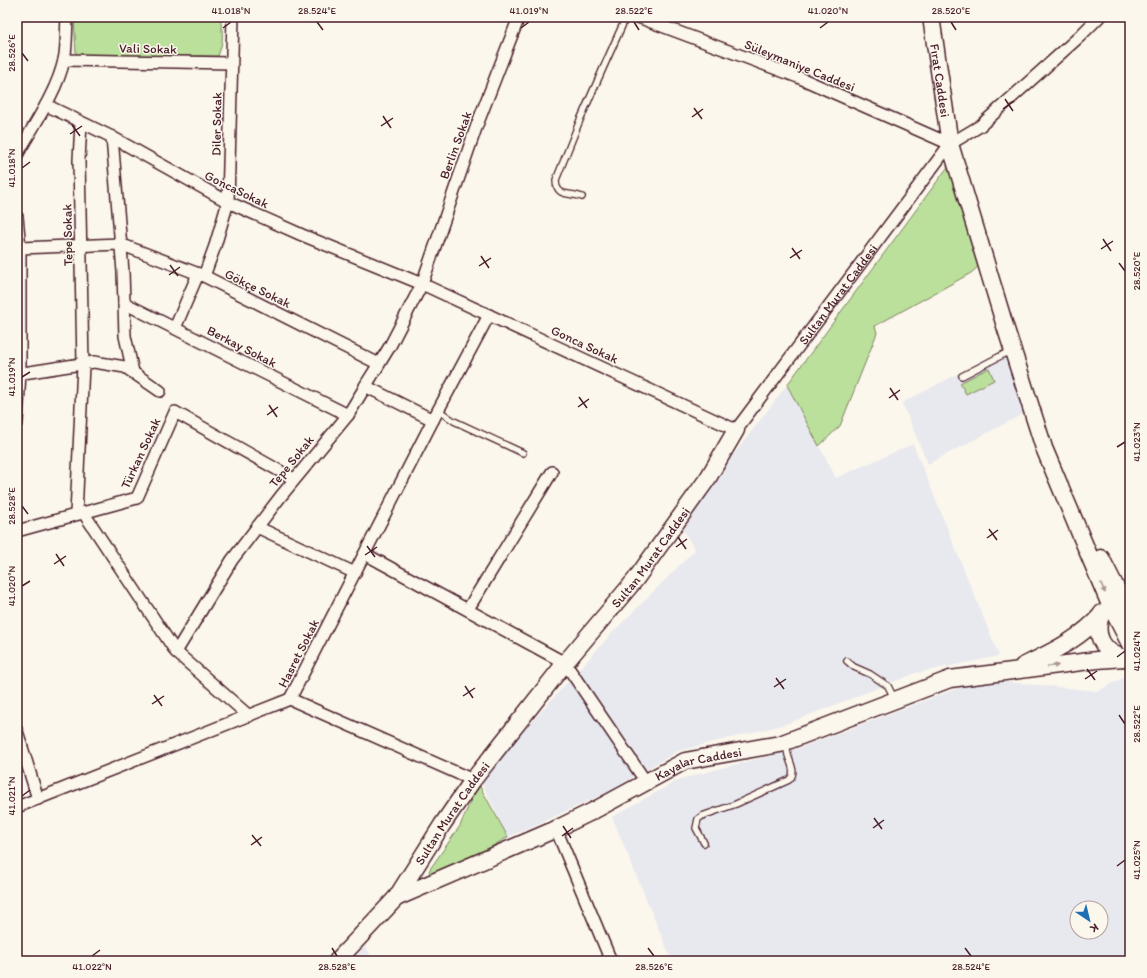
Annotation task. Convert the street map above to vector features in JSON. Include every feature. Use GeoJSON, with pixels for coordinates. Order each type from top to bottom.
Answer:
{"type":"FeatureCollection","features":[{"type":"Feature","properties":{"kind":"street"},"geometry":{"type":"LineString","coordinates":[[17,155],[46,106],[58,79],[64,60],[67,17]]}},
{"type":"Feature","properties":{"kind":"street","name":"Diler Sokak"},"geometry":{"type":"LineString","coordinates":[[175,328],[215,246],[228,202],[233,17]]}},
{"type":"Feature","properties":{"kind":"street","name":"Berlin Sokak"},"geometry":{"type":"LineString","coordinates":[[422,284],[477,125],[519,17]]}},
{"type":"Feature","properties":{"kind":"street","name":"Süleymaniye Caddesi"},"geometry":{"type":"LineString","coordinates":[[638,17],[798,77],[950,144]]}},
{"type":"Feature","properties":{"kind":"street","name":"Fırat Caddesi"},"geometry":{"type":"LineString","coordinates":[[932,17],[950,144],[1012,350],[1044,448],[1116,604]]}},
{"type":"Feature","properties":{"kind":"street"},"geometry":{"type":"LineString","coordinates":[[950,144],[980,126],[1099,17]]}},
{"type":"Feature","properties":{"kind":"street","name":"Vali Sokak"},"geometry":{"type":"LineString","coordinates":[[64,60],[232,63]]}},
{"type":"Feature","properties":{"kind":"street","name":"GoncaSokak"},"geometry":{"type":"LineString","coordinates":[[46,106],[112,137],[228,202],[302,235],[422,284]]}},
{"type":"Feature","properties":{"kind":"street","name":"Tepe Sokak"},"geometry":{"type":"LineString","coordinates":[[80,123],[79,160],[83,365],[80,513]]}},
{"type":"Feature","properties":{"kind":"street"},"geometry":{"type":"LineString","coordinates":[[112,137],[120,244],[124,272],[125,336],[133,372]]}},
{"type":"Feature","properties":{"kind":"street","name":"Sultan Murat Caddesi"},"geometry":{"type":"LineString","coordinates":[[337,961],[396,898],[442,825],[473,780],[566,663],[635,580],[708,478],[736,430],[950,144]]}},
{"type":"Feature","properties":{"kind":"street"},"geometry":{"type":"LineString","coordinates":[[17,218],[20,248],[17,422]]}},
{"type":"Feature","properties":{"kind":"street","name":"Gökçe Sokak"},"geometry":{"type":"LineString","coordinates":[[20,248],[120,244],[201,275],[379,364]]}},
{"type":"Feature","properties":{"kind":"street","name":"Gonca Sokak"},"geometry":{"type":"LineString","coordinates":[[422,284],[736,430]]}},
{"type":"Feature","properties":{"kind":"street","name":"Tepe Sokak"},"geometry":{"type":"LineString","coordinates":[[176,652],[232,560],[294,479],[348,415],[390,346],[422,284]]}},
{"type":"Feature","properties":{"kind":"street","name":"Berkay Sokak"},"geometry":{"type":"LineString","coordinates":[[124,303],[348,415]]}},
{"type":"Feature","properties":{"kind":"street","name":"Hasret Sokak"},"geometry":{"type":"LineString","coordinates":[[17,807],[290,699],[488,315]]}},
{"type":"Feature","properties":{"kind":"street"},"geometry":{"type":"LineString","coordinates":[[19,373],[83,365],[94,362],[125,367],[160,391]]}},
{"type":"Feature","properties":{"kind":"street"},"geometry":{"type":"LineString","coordinates":[[379,364],[365,386],[436,415]]}},
{"type":"Feature","properties":{"kind":"street","name":"Türkan Sokak"},"geometry":{"type":"LineString","coordinates":[[17,531],[137,498],[175,412],[294,479]]}},
{"type":"Feature","properties":{"kind":"street"},"geometry":{"type":"LineString","coordinates":[[468,609],[552,472]]}},
{"type":"Feature","properties":{"kind":"street"},"geometry":{"type":"LineString","coordinates":[[80,513],[176,652],[248,716]]}},
{"type":"Feature","properties":{"kind":"street"},"geometry":{"type":"LineString","coordinates":[[257,527],[355,573]]}},
{"type":"Feature","properties":{"kind":"street"},"geometry":{"type":"LineString","coordinates":[[365,554],[566,663],[646,782]]}},
{"type":"Feature","properties":{"kind":"street"},"geometry":{"type":"LineString","coordinates":[[1116,604],[1130,615]]}},
{"type":"Feature","properties":{"kind":"street"},"geometry":{"type":"LineString","coordinates":[[1116,604],[1128,654],[1115,655],[1101,642],[1098,632],[1099,623],[1116,604]]}},
{"type":"Feature","properties":{"kind":"street"},"geometry":{"type":"LineString","coordinates":[[1014,671],[1073,640],[1116,604]]}},
{"type":"Feature","properties":{"kind":"street","name":"Kayalar Caddesi"},"geometry":{"type":"LineString","coordinates":[[396,898],[556,829],[593,811],[685,761],[780,744],[950,679],[1098,660],[1128,654]]}},
{"type":"Feature","properties":{"kind":"street"},"geometry":{"type":"LineString","coordinates":[[290,699],[473,780]]}},
{"type":"Feature","properties":{"kind":"street"},"geometry":{"type":"LineString","coordinates":[[17,731],[38,799]]}},
{"type":"Feature","properties":{"kind":"street"},"geometry":{"type":"LineString","coordinates":[[556,829],[611,961]]}},
{"type":"Feature","properties":{"kind":"lane"},"geometry":{"type":"LineString","coordinates":[[582,197],[561,192],[557,188],[556,180],[580,120],[626,17]]}},
{"type":"Feature","properties":{"kind":"lane"},"geometry":{"type":"LineString","coordinates":[[962,376],[1012,350]]}},
{"type":"Feature","properties":{"kind":"lane"},"geometry":{"type":"LineString","coordinates":[[436,415],[454,421],[523,453]]}},
{"type":"Feature","properties":{"kind":"lane"},"geometry":{"type":"LineString","coordinates":[[847,660],[854,667],[870,674],[888,686],[895,700]]}},
{"type":"Feature","properties":{"kind":"lane"},"geometry":{"type":"LineString","coordinates":[[704,843],[696,828],[698,820],[702,816],[736,804],[791,778],[793,770],[787,753],[786,742]]}},
{"type":"Feature","properties":{"kind":"shaded area"},"geometry":{"type":"Polygon","coordinates":[[[1005,349],[1025,413],[928,464],[902,403],[1005,349]]]}},
{"type":"Feature","properties":{"kind":"shaded area"},"geometry":{"type":"Polygon","coordinates":[[[787,385],[836,478],[913,444],[999,656],[916,673],[786,724],[678,751],[606,793],[508,837],[480,779],[613,632],[695,550],[680,525],[787,385]]]}},
{"type":"Feature","properties":{"kind":"shaded area"},"geometry":{"type":"Polygon","coordinates":[[[1130,674],[1130,961],[672,961],[612,817],[680,779],[799,748],[964,686],[1005,682],[1098,691],[1130,674]]]}},
{"type":"Feature","properties":{"kind":"shaded area"},"geometry":{"type":"Polygon","coordinates":[[[365,946],[374,961],[352,961],[365,946]]]}},
{"type":"Feature","properties":{"kind":"green space"},"geometry":{"type":"Polygon","coordinates":[[[74,17],[220,17],[222,41],[218,56],[76,55],[74,17]]]}},
{"type":"Feature","properties":{"kind":"green space"},"geometry":{"type":"Polygon","coordinates":[[[947,168],[951,174],[980,265],[971,273],[875,326],[877,333],[840,426],[819,446],[787,385],[947,168]]]}},
{"type":"Feature","properties":{"kind":"green space"},"geometry":{"type":"Polygon","coordinates":[[[989,368],[994,380],[966,394],[960,383],[989,368]]]}},
{"type":"Feature","properties":{"kind":"green space"},"geometry":{"type":"Polygon","coordinates":[[[478,783],[508,837],[488,849],[431,874],[429,872],[430,869],[460,826],[478,783]]]}}]}
